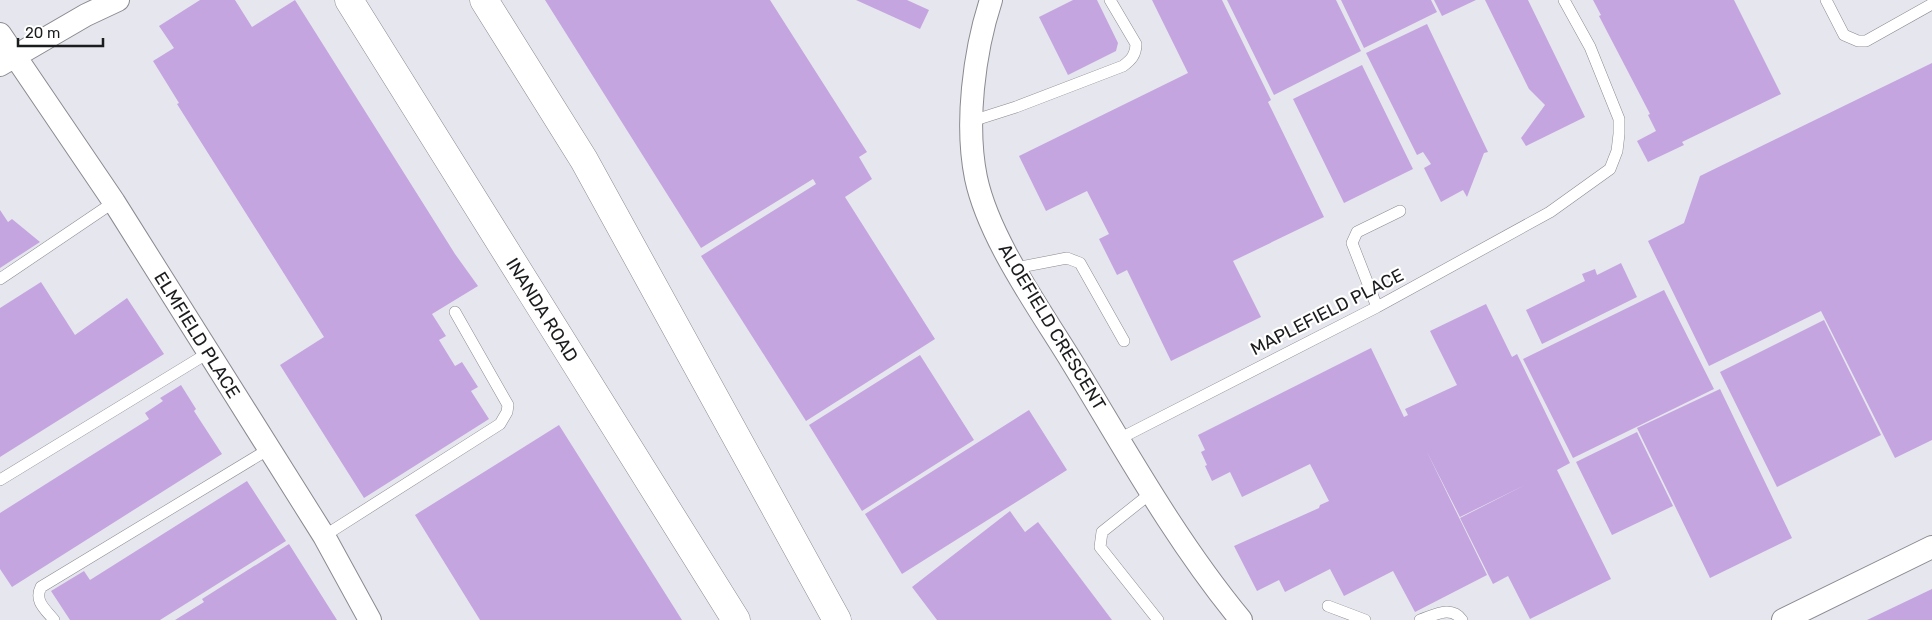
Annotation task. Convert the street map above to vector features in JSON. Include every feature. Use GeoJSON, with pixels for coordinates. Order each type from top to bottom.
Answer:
{"type":"FeatureCollection","features":[{"type":"Feature","properties":{"kind":"main road","name":"INANDA ROAD"},"geometry":{"type":"LineString","coordinates":[[348,0],[736,620]]}},
{"type":"Feature","properties":{"kind":"main road"},"geometry":{"type":"LineString","coordinates":[[484,0],[584,160],[837,620]]}},
{"type":"Feature","properties":{"kind":"street"},"geometry":{"type":"LineString","coordinates":[[86,15],[104,0]]}},
{"type":"Feature","properties":{"kind":"street"},"geometry":{"type":"LineString","coordinates":[[7,61],[86,15],[118,0]]}},
{"type":"Feature","properties":{"kind":"street","name":"ALOEFIELD CRESCENT"},"geometry":{"type":"LineString","coordinates":[[992,0],[983,24],[975,66],[972,121],[972,145],[976,178],[987,214],[1015,268],[1151,493],[1196,560],[1241,620]]}},
{"type":"Feature","properties":{"kind":"street","name":"ELMFIELD PLACE"},"geometry":{"type":"LineString","coordinates":[[0,34],[7,61],[114,202],[324,536],[370,620]]}},
{"type":"Feature","properties":{"kind":"street"},"geometry":{"type":"LineString","coordinates":[[1783,620],[1932,547]]}},
{"type":"Feature","properties":{"kind":"lane"},"geometry":{"type":"LineString","coordinates":[[972,121],[1016,107],[1123,66],[1131,60],[1136,52],[1136,44],[1110,0]]}},
{"type":"Feature","properties":{"kind":"lane","name":"MAPLEFIELD PLACE"},"geometry":{"type":"LineString","coordinates":[[1118,439],[1377,307],[1550,212],[1610,169],[1616,151],[1619,119],[1590,47],[1564,0]]}},
{"type":"Feature","properties":{"kind":"lane"},"geometry":{"type":"LineString","coordinates":[[1826,0],[1844,35],[1858,41],[1866,41],[1932,4]]}},
{"type":"Feature","properties":{"kind":"lane"},"geometry":{"type":"LineString","coordinates":[[0,279],[114,202]]}},
{"type":"Feature","properties":{"kind":"lane"},"geometry":{"type":"LineString","coordinates":[[1377,307],[1352,239],[1357,232],[1400,212]]}},
{"type":"Feature","properties":{"kind":"lane"},"geometry":{"type":"LineString","coordinates":[[1015,268],[1067,258],[1080,263],[1124,341]]}},
{"type":"Feature","properties":{"kind":"lane"},"geometry":{"type":"LineString","coordinates":[[324,536],[500,424],[505,417],[508,405],[455,312]]}},
{"type":"Feature","properties":{"kind":"lane"},"geometry":{"type":"LineString","coordinates":[[0,480],[208,353]]}},
{"type":"Feature","properties":{"kind":"lane"},"geometry":{"type":"LineString","coordinates":[[54,620],[39,601],[38,592],[41,587],[269,448]]}},
{"type":"Feature","properties":{"kind":"lane"},"geometry":{"type":"LineString","coordinates":[[1151,493],[1102,532],[1099,543],[1100,547],[1158,620]]}},
{"type":"Feature","properties":{"kind":"lane"},"geometry":{"type":"LineString","coordinates":[[1328,606],[1365,620]]}},
{"type":"Feature","properties":{"kind":"lane"},"geometry":{"type":"LineString","coordinates":[[1420,620],[1449,611],[1458,615],[1462,620]]}},
{"type":"Feature","properties":{"kind":"building"},"geometry":{"type":"Polygon","coordinates":[[[200,0],[235,0],[252,27],[295,0],[455,254],[478,286],[432,314],[446,336],[439,340],[455,366],[462,362],[478,387],[471,391],[489,419],[364,498],[280,365],[324,337],[177,104],[179,103],[153,61],[174,48],[159,26],[200,0]]]}},
{"type":"Feature","properties":{"kind":"building"},"geometry":{"type":"Polygon","coordinates":[[[545,0],[770,0],[867,152],[859,157],[872,179],[845,197],[935,339],[806,421],[701,256],[816,184],[813,179],[701,248],[545,0]]]}},
{"type":"Feature","properties":{"kind":"building"},"geometry":{"type":"Polygon","coordinates":[[[856,0],[907,0],[929,10],[920,29],[856,0]]]}},
{"type":"Feature","properties":{"kind":"building"},"geometry":{"type":"Polygon","coordinates":[[[1073,0],[1097,0],[1118,43],[1116,51],[1068,75],[1039,17],[1073,0]]]}},
{"type":"Feature","properties":{"kind":"building"},"geometry":{"type":"Polygon","coordinates":[[[1152,0],[1222,0],[1271,100],[1268,102],[1324,217],[1233,261],[1261,317],[1171,361],[1127,270],[1117,275],[1099,239],[1109,234],[1087,191],[1046,211],[1019,156],[1188,73],[1152,0]]]}},
{"type":"Feature","properties":{"kind":"building"},"geometry":{"type":"Polygon","coordinates":[[[1227,0],[1336,0],[1361,51],[1274,95],[1227,0]]]}},
{"type":"Feature","properties":{"kind":"building"},"geometry":{"type":"Polygon","coordinates":[[[1341,0],[1431,0],[1437,12],[1364,48],[1341,0]]]}},
{"type":"Feature","properties":{"kind":"building"},"geometry":{"type":"Polygon","coordinates":[[[1434,0],[1476,0],[1442,16],[1434,0]]]}},
{"type":"Feature","properties":{"kind":"building"},"geometry":{"type":"Polygon","coordinates":[[[1485,0],[1528,0],[1585,117],[1526,146],[1521,138],[1545,105],[1529,89],[1485,0]]]}},
{"type":"Feature","properties":{"kind":"building"},"geometry":{"type":"Polygon","coordinates":[[[1593,0],[1734,0],[1781,94],[1682,142],[1684,145],[1648,162],[1637,141],[1656,131],[1648,115],[1650,114],[1599,16],[1601,15],[1593,0]]]}},
{"type":"Feature","properties":{"kind":"building"},"geometry":{"type":"Polygon","coordinates":[[[1427,24],[1488,152],[1484,153],[1467,197],[1463,190],[1441,202],[1424,168],[1431,164],[1423,152],[1417,155],[1366,53],[1427,24]]]}},
{"type":"Feature","properties":{"kind":"building"},"geometry":{"type":"Polygon","coordinates":[[[1932,63],[1932,440],[1895,458],[1821,311],[1709,366],[1648,241],[1684,223],[1700,176],[1932,63]]]}},
{"type":"Feature","properties":{"kind":"building"},"geometry":{"type":"Polygon","coordinates":[[[1362,65],[1413,169],[1344,203],[1293,99],[1362,65]]]}},
{"type":"Feature","properties":{"kind":"building"},"geometry":{"type":"Polygon","coordinates":[[[0,210],[8,222],[12,219],[40,242],[0,268],[0,210]]]}},
{"type":"Feature","properties":{"kind":"building"},"geometry":{"type":"Polygon","coordinates":[[[1621,263],[1637,297],[1542,344],[1526,310],[1585,281],[1582,274],[1595,269],[1597,275],[1621,263]]]}},
{"type":"Feature","properties":{"kind":"building"},"geometry":{"type":"Polygon","coordinates":[[[41,282],[75,335],[127,298],[164,354],[0,457],[0,308],[41,282]]]}},
{"type":"Feature","properties":{"kind":"building"},"geometry":{"type":"Polygon","coordinates":[[[1664,290],[1714,389],[1573,458],[1523,359],[1664,290]]]}},
{"type":"Feature","properties":{"kind":"building"},"geometry":{"type":"Polygon","coordinates":[[[1486,304],[1512,357],[1517,354],[1570,463],[1557,470],[1611,579],[1530,619],[1508,576],[1493,584],[1460,518],[1525,485],[1460,517],[1427,452],[1487,575],[1415,612],[1393,571],[1344,596],[1330,569],[1285,592],[1279,580],[1257,591],[1234,546],[1319,508],[1320,505],[1329,501],[1310,464],[1242,497],[1230,472],[1212,481],[1201,452],[1205,450],[1198,435],[1371,348],[1404,417],[1408,415],[1405,409],[1457,385],[1430,331],[1486,304]]]}},
{"type":"Feature","properties":{"kind":"building"},"geometry":{"type":"Polygon","coordinates":[[[1824,320],[1881,435],[1777,487],[1720,372],[1824,320]]]}},
{"type":"Feature","properties":{"kind":"building"},"geometry":{"type":"Polygon","coordinates":[[[920,355],[974,440],[862,511],[809,425],[920,355]]]}},
{"type":"Feature","properties":{"kind":"building"},"geometry":{"type":"Polygon","coordinates":[[[181,385],[196,409],[194,411],[222,454],[12,587],[0,569],[0,513],[149,419],[145,413],[163,401],[160,398],[181,385]]]}},
{"type":"Feature","properties":{"kind":"building"},"geometry":{"type":"Polygon","coordinates":[[[1720,389],[1792,538],[1710,578],[1637,428],[1720,389]]]}},
{"type":"Feature","properties":{"kind":"building"},"geometry":{"type":"Polygon","coordinates":[[[1029,410],[1067,470],[902,574],[865,514],[1029,410]]]}},
{"type":"Feature","properties":{"kind":"building"},"geometry":{"type":"Polygon","coordinates":[[[559,425],[682,620],[480,620],[415,515],[559,425]]]}},
{"type":"Feature","properties":{"kind":"building"},"geometry":{"type":"Polygon","coordinates":[[[1637,432],[1673,506],[1612,535],[1576,462],[1637,432]]]}},
{"type":"Feature","properties":{"kind":"building"},"geometry":{"type":"Polygon","coordinates":[[[247,481],[286,541],[160,620],[70,620],[51,591],[84,571],[90,580],[247,481]]]}},
{"type":"Feature","properties":{"kind":"building"},"geometry":{"type":"Polygon","coordinates":[[[1010,511],[1025,532],[1038,522],[1112,620],[937,620],[912,587],[1010,511]]]}},
{"type":"Feature","properties":{"kind":"building"},"geometry":{"type":"Polygon","coordinates":[[[289,544],[337,620],[175,620],[204,602],[202,599],[289,544]]]}},
{"type":"Feature","properties":{"kind":"building"},"geometry":{"type":"Polygon","coordinates":[[[1932,589],[1932,620],[1867,620],[1932,589]]]}}]}
